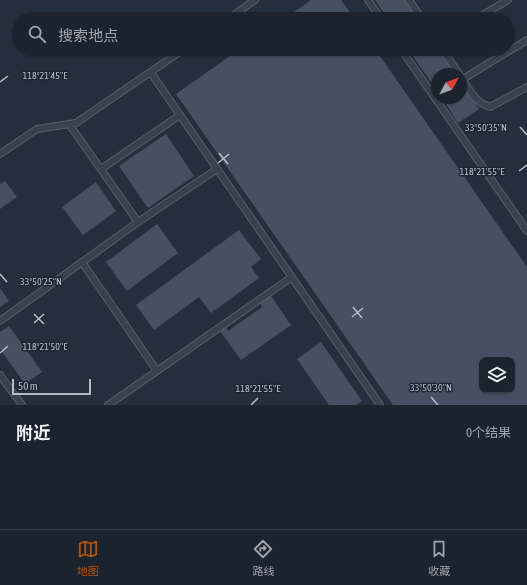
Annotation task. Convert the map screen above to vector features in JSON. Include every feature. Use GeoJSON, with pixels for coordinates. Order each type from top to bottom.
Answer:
{"type":"FeatureCollection","features":[{"type":"Feature","properties":{"kind":"lane"},"geometry":{"type":"LineString","coordinates":[[238,12],[255,0]]}},
{"type":"Feature","properties":{"kind":"lane"},"geometry":{"type":"LineString","coordinates":[[368,0],[376,12]]}},
{"type":"Feature","properties":{"kind":"lane"},"geometry":{"type":"LineString","coordinates":[[409,0],[417,12]]}},
{"type":"Feature","properties":{"kind":"lane"},"geometry":{"type":"LineString","coordinates":[[488,12],[508,0]]}},
{"type":"Feature","properties":{"kind":"lane"},"geometry":{"type":"LineString","coordinates":[[515,47],[527,40]]}},
{"type":"Feature","properties":{"kind":"lane"},"geometry":{"type":"LineString","coordinates":[[0,154],[37,129],[76,123],[174,56]]}},
{"type":"Feature","properties":{"kind":"lane"},"geometry":{"type":"LineString","coordinates":[[406,56],[527,231]]}},
{"type":"Feature","properties":{"kind":"lane"},"geometry":{"type":"LineString","coordinates":[[447,56],[455,68]]}},
{"type":"Feature","properties":{"kind":"lane"},"geometry":{"type":"LineString","coordinates":[[467,74],[498,56]]}},
{"type":"Feature","properties":{"kind":"lane"},"geometry":{"type":"LineString","coordinates":[[150,73],[380,405]]}},
{"type":"Feature","properties":{"kind":"lane"},"geometry":{"type":"LineString","coordinates":[[467,86],[477,101],[483,105],[490,106],[527,87]]}},
{"type":"Feature","properties":{"kind":"lane"},"geometry":{"type":"LineString","coordinates":[[100,169],[180,115]]}},
{"type":"Feature","properties":{"kind":"lane"},"geometry":{"type":"LineString","coordinates":[[69,124],[138,222]]}},
{"type":"Feature","properties":{"kind":"lane"},"geometry":{"type":"LineString","coordinates":[[0,321],[138,222],[217,169]]}},
{"type":"Feature","properties":{"kind":"lane"},"geometry":{"type":"LineString","coordinates":[[82,262],[157,371]]}},
{"type":"Feature","properties":{"kind":"lane"},"geometry":{"type":"LineString","coordinates":[[108,405],[292,277]]}},
{"type":"Feature","properties":{"kind":"lane"},"geometry":{"type":"LineString","coordinates":[[0,374],[22,405]]}},
{"type":"Feature","properties":{"kind":"building"},"geometry":{"type":"Polygon","coordinates":[[[311,0],[341,0],[350,12],[294,12],[311,0]]]}},
{"type":"Feature","properties":{"kind":"building"},"geometry":{"type":"Polygon","coordinates":[[[375,0],[405,0],[413,12],[383,12],[375,0]]]}},
{"type":"Feature","properties":{"kind":"building"},"geometry":{"type":"Polygon","coordinates":[[[230,56],[380,56],[527,267],[527,405],[393,405],[176,94],[230,56]]]}},
{"type":"Feature","properties":{"kind":"building"},"geometry":{"type":"Polygon","coordinates":[[[413,56],[443,56],[451,68],[431,68],[431,82],[413,56]]]}},
{"type":"Feature","properties":{"kind":"building"},"geometry":{"type":"Polygon","coordinates":[[[467,92],[479,109],[458,123],[446,104],[467,104],[467,92]]]}},
{"type":"Feature","properties":{"kind":"building"},"geometry":{"type":"Polygon","coordinates":[[[166,134],[194,176],[148,208],[119,166],[166,134]]]}},
{"type":"Feature","properties":{"kind":"building"},"geometry":{"type":"Polygon","coordinates":[[[5,181],[17,197],[0,209],[0,184],[5,181]]]}},
{"type":"Feature","properties":{"kind":"building"},"geometry":{"type":"Polygon","coordinates":[[[96,182],[116,211],[83,235],[62,207],[96,182]]]}},
{"type":"Feature","properties":{"kind":"building"},"geometry":{"type":"Polygon","coordinates":[[[157,224],[178,253],[127,291],[106,262],[157,224]]]}},
{"type":"Feature","properties":{"kind":"building"},"geometry":{"type":"Polygon","coordinates":[[[239,230],[261,259],[251,267],[259,278],[211,313],[199,297],[154,330],[136,305],[239,230]]]}},
{"type":"Feature","properties":{"kind":"building"},"geometry":{"type":"Polygon","coordinates":[[[0,288],[9,301],[0,307],[0,288]]]}},
{"type":"Feature","properties":{"kind":"building"},"geometry":{"type":"Polygon","coordinates":[[[271,296],[291,325],[241,360],[220,331],[226,327],[228,331],[262,307],[260,303],[271,296]]]}},
{"type":"Feature","properties":{"kind":"building"},"geometry":{"type":"Polygon","coordinates":[[[9,326],[42,372],[25,384],[0,349],[0,332],[9,326]]]}},
{"type":"Feature","properties":{"kind":"building"},"geometry":{"type":"Polygon","coordinates":[[[321,342],[362,401],[356,405],[329,405],[297,359],[321,342]]]}}]}
